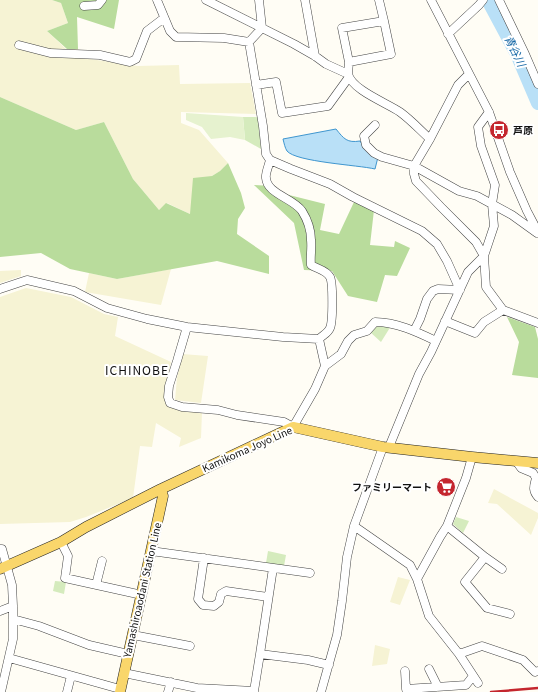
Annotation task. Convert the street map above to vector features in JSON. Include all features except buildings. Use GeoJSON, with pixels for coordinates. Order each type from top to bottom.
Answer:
{"type":"FeatureCollection","features":[{"type":"Feature","properties":{"kind":"main road","name":"Kamikoma Joyo Line"},"geometry":{"type":"LineString","coordinates":[[4,567],[61,542],[86,527],[161,489],[293,427],[386,447],[538,463]]}},
{"type":"Feature","properties":{"kind":"main road","name":"Yamashiroaodani Station Line"},"geometry":{"type":"LineString","coordinates":[[120,691],[163,496],[161,489]]}},
{"type":"Feature","properties":{"kind":"street"},"geometry":{"type":"LineString","coordinates":[[84,6],[98,5],[102,0]]}},
{"type":"Feature","properties":{"kind":"street"},"geometry":{"type":"LineString","coordinates":[[157,0],[170,31],[176,37],[224,38],[249,42]]}},
{"type":"Feature","properties":{"kind":"street"},"geometry":{"type":"LineString","coordinates":[[206,0],[294,44],[326,64],[349,75],[358,87],[400,112],[430,139]]}},
{"type":"Feature","properties":{"kind":"street"},"geometry":{"type":"LineString","coordinates":[[258,0],[262,28]]}},
{"type":"Feature","properties":{"kind":"street"},"geometry":{"type":"LineString","coordinates":[[305,0],[315,56]]}},
{"type":"Feature","properties":{"kind":"street"},"geometry":{"type":"LineString","coordinates":[[348,62],[391,54],[379,0]]}},
{"type":"Feature","properties":{"kind":"street"},"geometry":{"type":"LineString","coordinates":[[431,0],[489,112],[510,172],[538,233]]}},
{"type":"Feature","properties":{"kind":"street"},"geometry":{"type":"LineString","coordinates":[[499,0],[526,54],[538,84]]}},
{"type":"Feature","properties":{"kind":"street"},"geometry":{"type":"LineString","coordinates":[[448,34],[481,3]]}},
{"type":"Feature","properties":{"kind":"street"},"geometry":{"type":"LineString","coordinates":[[19,45],[50,53],[100,55],[130,62],[136,59],[147,31],[164,18]]}},
{"type":"Feature","properties":{"kind":"street"},"geometry":{"type":"LineString","coordinates":[[256,85],[276,82],[282,113],[328,106],[349,75],[342,28],[384,21]]}},
{"type":"Feature","properties":{"kind":"street"},"geometry":{"type":"LineString","coordinates":[[249,42],[262,28]]}},
{"type":"Feature","properties":{"kind":"street"},"geometry":{"type":"LineString","coordinates":[[249,42],[263,126],[266,154],[270,160],[330,184],[353,198],[422,231],[437,244],[447,261],[460,290]]}},
{"type":"Feature","properties":{"kind":"street"},"geometry":{"type":"LineString","coordinates":[[469,74],[458,85],[414,166],[414,174],[416,181],[476,242],[484,256]]}},
{"type":"Feature","properties":{"kind":"street"},"geometry":{"type":"LineString","coordinates":[[489,112],[478,127],[481,146],[495,185],[492,204],[494,226],[484,256],[486,287],[503,310],[538,323]]}},
{"type":"Feature","properties":{"kind":"street"},"geometry":{"type":"LineString","coordinates":[[375,125],[364,136],[366,145],[374,153],[414,166],[459,191],[477,196],[512,215],[538,233]]}},
{"type":"Feature","properties":{"kind":"street"},"geometry":{"type":"LineString","coordinates":[[0,289],[27,280],[74,291],[107,308],[147,319],[187,327],[283,337],[319,339],[328,332],[331,326],[332,288],[330,277],[325,272],[311,265],[311,241],[308,225],[301,210],[292,201],[269,187],[266,178],[270,160]]}},
{"type":"Feature","properties":{"kind":"street"},"geometry":{"type":"LineString","coordinates":[[321,692],[337,635],[346,557],[354,526],[386,447],[468,272],[484,256]]}},
{"type":"Feature","properties":{"kind":"street"},"geometry":{"type":"LineString","coordinates":[[414,331],[427,299],[433,291],[438,289],[460,290]]}},
{"type":"Feature","properties":{"kind":"street"},"geometry":{"type":"LineString","coordinates":[[445,321],[475,334],[484,322],[503,310]]}},
{"type":"Feature","properties":{"kind":"street"},"geometry":{"type":"LineString","coordinates":[[187,327],[178,361],[169,386],[168,397],[170,403],[182,407],[218,410],[237,415],[284,422],[293,427],[315,389],[325,366],[341,354],[348,341],[354,334],[367,331],[375,322],[386,322],[414,331],[436,341]]}},
{"type":"Feature","properties":{"kind":"street"},"geometry":{"type":"LineString","coordinates":[[319,339],[325,366]]}},
{"type":"Feature","properties":{"kind":"street"},"geometry":{"type":"LineString","coordinates":[[417,579],[447,526],[466,478],[472,457]]}},
{"type":"Feature","properties":{"kind":"street"},"geometry":{"type":"LineString","coordinates":[[516,461],[521,468],[533,473],[536,478],[534,494],[538,497]]}},
{"type":"Feature","properties":{"kind":"street"},"geometry":{"type":"LineString","coordinates":[[354,526],[410,565],[417,579],[429,616],[459,654],[478,683]]}},
{"type":"Feature","properties":{"kind":"street"},"geometry":{"type":"LineString","coordinates":[[447,526],[502,569]]}},
{"type":"Feature","properties":{"kind":"street"},"geometry":{"type":"LineString","coordinates":[[61,542],[68,556],[65,578],[142,595]]}},
{"type":"Feature","properties":{"kind":"street"},"geometry":{"type":"LineString","coordinates":[[0,549],[2,549],[4,567],[12,585],[13,606],[13,639],[1,692]]}},
{"type":"Feature","properties":{"kind":"street"},"geometry":{"type":"LineString","coordinates":[[151,551],[310,573]]}},
{"type":"Feature","properties":{"kind":"street"},"geometry":{"type":"LineString","coordinates":[[485,557],[465,582],[488,608],[510,614]]}},
{"type":"Feature","properties":{"kind":"street"},"geometry":{"type":"LineString","coordinates":[[204,558],[198,599],[203,605],[214,606],[220,602],[221,594],[226,591],[268,597]]}},
{"type":"Feature","properties":{"kind":"street"},"geometry":{"type":"LineString","coordinates":[[96,585],[102,561]]}},
{"type":"Feature","properties":{"kind":"street"},"geometry":{"type":"LineString","coordinates":[[124,673],[171,682],[199,690],[254,692],[272,568]]}},
{"type":"Feature","properties":{"kind":"street"},"geometry":{"type":"LineString","coordinates":[[0,611],[13,606]]}},
{"type":"Feature","properties":{"kind":"street"},"geometry":{"type":"LineString","coordinates":[[13,619],[39,626],[89,644],[128,654]]}},
{"type":"Feature","properties":{"kind":"street"},"geometry":{"type":"LineString","coordinates":[[133,635],[190,646]]}},
{"type":"Feature","properties":{"kind":"street"},"geometry":{"type":"LineString","coordinates":[[459,654],[482,646],[523,660],[535,672],[538,671]]}},
{"type":"Feature","properties":{"kind":"street"},"geometry":{"type":"LineString","coordinates":[[260,654],[308,660],[329,665]]}},
{"type":"Feature","properties":{"kind":"street"},"geometry":{"type":"LineString","coordinates":[[9,658],[120,691]]}},
{"type":"Feature","properties":{"kind":"street"},"geometry":{"type":"LineString","coordinates":[[429,669],[438,687]]}},
{"type":"Feature","properties":{"kind":"street"},"geometry":{"type":"LineString","coordinates":[[405,671],[406,689],[466,685],[473,676]]}},
{"type":"Feature","properties":{"kind":"street"},"geometry":{"type":"LineString","coordinates":[[67,692],[71,676]]}},
{"type":"Feature","properties":{"kind":"street"},"geometry":{"type":"LineString","coordinates":[[168,692],[171,682]]}},
{"type":"Feature","properties":{"kind":"shaded area"},"geometry":{"type":"Polygon","coordinates":[[[0,0],[52,0],[61,3],[68,23],[47,31],[66,49],[78,49],[83,58],[138,66],[179,65],[180,84],[250,83],[256,114],[181,112],[181,123],[199,130],[228,163],[212,176],[190,214],[167,203],[159,210],[133,179],[104,122],[76,130],[0,97],[0,0]]]}},
{"type":"Feature","properties":{"kind":"shaded area"},"geometry":{"type":"Polygon","coordinates":[[[171,269],[161,305],[85,292],[89,273],[117,279],[171,269]]]}},
{"type":"Feature","properties":{"kind":"shaded area"},"geometry":{"type":"Polygon","coordinates":[[[21,270],[21,276],[0,283],[0,271],[21,270]]]}},
{"type":"Feature","properties":{"kind":"shaded area"},"geometry":{"type":"Polygon","coordinates":[[[26,288],[71,297],[104,314],[118,317],[115,336],[171,362],[164,395],[168,406],[202,412],[201,438],[179,447],[181,438],[156,423],[152,447],[140,446],[133,498],[70,522],[0,524],[0,297],[26,288]]]}},
{"type":"Feature","properties":{"kind":"shaded area"},"geometry":{"type":"Polygon","coordinates":[[[182,354],[208,356],[201,403],[175,400],[177,378],[182,354]]]}},
{"type":"Feature","properties":{"kind":"shaded area"},"geometry":{"type":"Polygon","coordinates":[[[494,489],[538,513],[538,518],[531,535],[497,504],[488,503],[494,489]]]}},
{"type":"Feature","properties":{"kind":"shaded area"},"geometry":{"type":"Polygon","coordinates":[[[398,577],[410,580],[400,605],[390,602],[398,577]]]}},
{"type":"Feature","properties":{"kind":"shaded area"},"geometry":{"type":"Polygon","coordinates":[[[375,645],[390,649],[387,664],[372,666],[375,645]]]}},
{"type":"Feature","properties":{"kind":"green space"},"geometry":{"type":"Polygon","coordinates":[[[52,0],[119,0],[114,29],[77,17],[78,49],[67,49],[47,31],[68,23],[61,3],[52,0]]]}},
{"type":"Feature","properties":{"kind":"green space"},"geometry":{"type":"Polygon","coordinates":[[[0,97],[76,130],[104,122],[133,179],[159,210],[166,203],[190,214],[193,178],[212,176],[228,163],[241,193],[245,208],[238,219],[237,234],[269,256],[269,274],[217,261],[117,279],[70,269],[41,253],[0,257],[0,97]]]}},
{"type":"Feature","properties":{"kind":"green space"},"geometry":{"type":"Polygon","coordinates":[[[186,113],[243,117],[245,140],[230,137],[211,139],[202,127],[186,120],[186,113]]]}},
{"type":"Feature","properties":{"kind":"green space"},"geometry":{"type":"Polygon","coordinates":[[[243,117],[258,117],[261,149],[245,140],[243,117]]]}},
{"type":"Feature","properties":{"kind":"green space"},"geometry":{"type":"Polygon","coordinates":[[[254,185],[273,186],[285,194],[325,204],[320,230],[339,234],[354,202],[374,210],[370,245],[394,247],[395,241],[410,248],[397,276],[385,275],[377,302],[348,296],[332,271],[304,270],[294,223],[254,185]]]}},
{"type":"Feature","properties":{"kind":"green space"},"geometry":{"type":"Polygon","coordinates":[[[507,317],[535,327],[538,339],[538,378],[512,375],[519,342],[507,317]]]}},
{"type":"Feature","properties":{"kind":"green space"},"geometry":{"type":"Polygon","coordinates":[[[376,325],[391,326],[381,342],[370,332],[376,325]]]}},
{"type":"Feature","properties":{"kind":"green space"},"geometry":{"type":"Polygon","coordinates":[[[456,517],[469,521],[463,533],[453,524],[456,517]]]}},
{"type":"Feature","properties":{"kind":"green space"},"geometry":{"type":"Polygon","coordinates":[[[268,551],[286,555],[284,566],[266,563],[268,551]]]}},
{"type":"Feature","properties":{"kind":"green space"},"geometry":{"type":"Polygon","coordinates":[[[55,581],[66,582],[64,594],[53,591],[55,581]]]}},
{"type":"Feature","properties":{"kind":"water"},"geometry":{"type":"Polygon","coordinates":[[[336,129],[346,140],[360,141],[365,149],[378,157],[375,169],[302,158],[293,155],[287,151],[285,147],[283,139],[336,129]]]}},
{"type":"Feature","properties":{"kind":"waterway","name":"青谷川"},"geometry":{"type":"LineString","coordinates":[[488,0],[517,54],[538,103]]}},
{"type":"Feature","properties":{"kind":"railway"},"geometry":{"type":"LineString","coordinates":[[491,692],[538,688]]}},
{"type":"Feature","properties":{"kind":"place","name":"芦原"},"geometry":{"type":"Point","coordinates":[499,130]}},
{"type":"Feature","properties":{"kind":"place","name":"ファミリーマート"},"geometry":{"type":"Point","coordinates":[446,487]}},
{"type":"Feature","properties":{"kind":"district","name":"ICHINOBE"},"geometry":{"type":"Point","coordinates":[137,371]}}]}
